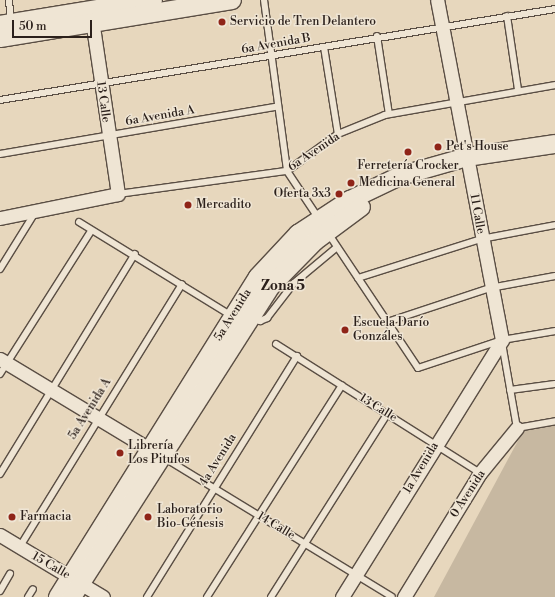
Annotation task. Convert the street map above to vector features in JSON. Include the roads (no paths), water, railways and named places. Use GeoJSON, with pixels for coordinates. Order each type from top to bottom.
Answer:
{"type":"FeatureCollection","features":[{"type":"Feature","properties":{"kind":"street"},"geometry":{"type":"LineString","coordinates":[[6,24],[153,0]]}},
{"type":"Feature","properties":{"kind":"street"},"geometry":{"type":"LineString","coordinates":[[0,38],[90,11],[232,0]]}},
{"type":"Feature","properties":{"kind":"street","name":"11 Calle"},"geometry":{"type":"LineString","coordinates":[[437,0],[490,288],[502,340]]}},
{"type":"Feature","properties":{"kind":"street","name":"13 Calle"},"geometry":{"type":"LineString","coordinates":[[90,11],[118,194]]}},
{"type":"Feature","properties":{"kind":"street","name":"5a Avenida"},"geometry":{"type":"LineString","coordinates":[[58,597],[74,586],[155,452],[232,316],[258,277],[298,234],[323,225],[402,187],[468,163],[555,144]]}},
{"type":"Feature","properties":{"kind":"street","name":"5a Avenida"},"geometry":{"type":"LineString","coordinates":[[468,163],[555,157]]}},
{"type":"Feature","properties":{"kind":"street","name":"6a Avenida"},"geometry":{"type":"LineString","coordinates":[[0,218],[118,194]]}},
{"type":"Feature","properties":{"kind":"street","name":"5a Avenida"},"geometry":{"type":"LineString","coordinates":[[155,452],[271,286],[323,225]]}},
{"type":"Feature","properties":{"kind":"street","name":"1a Avenida"},"geometry":{"type":"LineString","coordinates":[[342,597],[435,444],[502,340]]}},
{"type":"Feature","properties":{"kind":"street","name":"14 Calle"},"geometry":{"type":"LineString","coordinates":[[2,365],[52,390],[155,452]]}},
{"type":"Feature","properties":{"kind":"street","name":"0 Avenida"},"geometry":{"type":"LineString","coordinates":[[404,597],[480,473],[517,428]]}},
{"type":"Feature","properties":{"kind":"street","name":"15 Calle"},"geometry":{"type":"LineString","coordinates":[[0,535],[74,586],[103,597]]}},
{"type":"Feature","properties":{"kind":"lane"},"geometry":{"type":"LineString","coordinates":[[6,24],[9,0]]}},
{"type":"Feature","properties":{"kind":"lane"},"geometry":{"type":"LineString","coordinates":[[264,0],[272,57],[276,107],[287,171],[418,368],[502,340],[555,331]]}},
{"type":"Feature","properties":{"kind":"lane","name":"6a Avenida B"},"geometry":{"type":"LineString","coordinates":[[0,100],[272,57],[377,36],[555,9]]}},
{"type":"Feature","properties":{"kind":"lane"},"geometry":{"type":"LineString","coordinates":[[507,16],[518,90]]}},
{"type":"Feature","properties":{"kind":"lane"},"geometry":{"type":"LineString","coordinates":[[377,36],[389,114]]}},
{"type":"Feature","properties":{"kind":"lane"},"geometry":{"type":"LineString","coordinates":[[324,47],[338,134]]}},
{"type":"Feature","properties":{"kind":"lane","name":"6a Avenida"},"geometry":{"type":"LineString","coordinates":[[118,194],[287,171],[338,134],[389,114],[456,100],[555,85]]}},
{"type":"Feature","properties":{"kind":"lane","name":"6a Avenida A"},"geometry":{"type":"LineString","coordinates":[[0,154],[276,107]]}},
{"type":"Feature","properties":{"kind":"lane"},"geometry":{"type":"LineString","coordinates":[[0,269],[36,211]]}},
{"type":"Feature","properties":{"kind":"lane"},"geometry":{"type":"LineString","coordinates":[[79,222],[91,231],[135,254],[232,316]]}},
{"type":"Feature","properties":{"kind":"lane"},"geometry":{"type":"LineString","coordinates":[[358,278],[481,239],[555,225]]}},
{"type":"Feature","properties":{"kind":"lane"},"geometry":{"type":"LineString","coordinates":[[2,365],[91,231]]}},
{"type":"Feature","properties":{"kind":"lane"},"geometry":{"type":"LineString","coordinates":[[250,318],[260,322],[267,318],[294,283],[337,247]]}},
{"type":"Feature","properties":{"kind":"lane"},"geometry":{"type":"LineString","coordinates":[[0,474],[135,254]]}},
{"type":"Feature","properties":{"kind":"lane"},"geometry":{"type":"LineString","coordinates":[[387,322],[490,288],[555,276]]}},
{"type":"Feature","properties":{"kind":"lane","name":"5a Avenida A"},"geometry":{"type":"LineString","coordinates":[[19,548],[97,418],[182,284]]}},
{"type":"Feature","properties":{"kind":"lane","name":"11 Calle"},"geometry":{"type":"LineString","coordinates":[[502,340],[517,428]]}},
{"type":"Feature","properties":{"kind":"lane","name":"13 Calle"},"geometry":{"type":"LineString","coordinates":[[276,344],[480,473]]}},
{"type":"Feature","properties":{"kind":"lane","name":"4a Avenida"},"geometry":{"type":"LineString","coordinates":[[146,597],[297,356]]}},
{"type":"Feature","properties":{"kind":"lane"},"geometry":{"type":"LineString","coordinates":[[510,390],[555,384]]}},
{"type":"Feature","properties":{"kind":"lane"},"geometry":{"type":"LineString","coordinates":[[207,597],[342,385]]}},
{"type":"Feature","properties":{"kind":"lane"},"geometry":{"type":"LineString","coordinates":[[271,597],[387,414]]}},
{"type":"Feature","properties":{"kind":"lane"},"geometry":{"type":"LineString","coordinates":[[517,428],[555,421]]}},
{"type":"Feature","properties":{"kind":"lane","name":"14 Calle"},"geometry":{"type":"LineString","coordinates":[[155,452],[392,597]]}},
{"type":"Feature","properties":{"kind":"lane"},"geometry":{"type":"LineString","coordinates":[[0,591],[10,574]]}},
{"type":"Feature","properties":{"kind":"lane"},"geometry":{"type":"LineString","coordinates":[[28,597],[33,589]]}},
{"type":"Feature","properties":{"kind":"place","name":"Servicio de Tren Delantero"},"geometry":{"type":"Point","coordinates":[222,22]}},
{"type":"Feature","properties":{"kind":"place","name":"Pet's House"},"geometry":{"type":"Point","coordinates":[438,147]}},
{"type":"Feature","properties":{"kind":"place","name":"Ferretería Crocker"},"geometry":{"type":"Point","coordinates":[408,152]}},
{"type":"Feature","properties":{"kind":"place","name":"Medicina General"},"geometry":{"type":"Point","coordinates":[351,183]}},
{"type":"Feature","properties":{"kind":"place","name":"Oferta 3x3"},"geometry":{"type":"Point","coordinates":[339,194]}},
{"type":"Feature","properties":{"kind":"place","name":"Mercadito"},"geometry":{"type":"Point","coordinates":[188,205]}},
{"type":"Feature","properties":{"kind":"place","name":"Escuela Darío Gonzáles"},"geometry":{"type":"Point","coordinates":[345,330]}},
{"type":"Feature","properties":{"kind":"place","name":"Librería Los Pitufos"},"geometry":{"type":"Point","coordinates":[120,453]}},
{"type":"Feature","properties":{"kind":"place","name":"Farmacia"},"geometry":{"type":"Point","coordinates":[12,517]}},
{"type":"Feature","properties":{"kind":"place","name":"Laboratorio Bio-Génesis"},"geometry":{"type":"Point","coordinates":[148,517]}},
{"type":"Feature","properties":{"kind":"district","name":"Zona 5"},"geometry":{"type":"Point","coordinates":[283,286]}}]}
